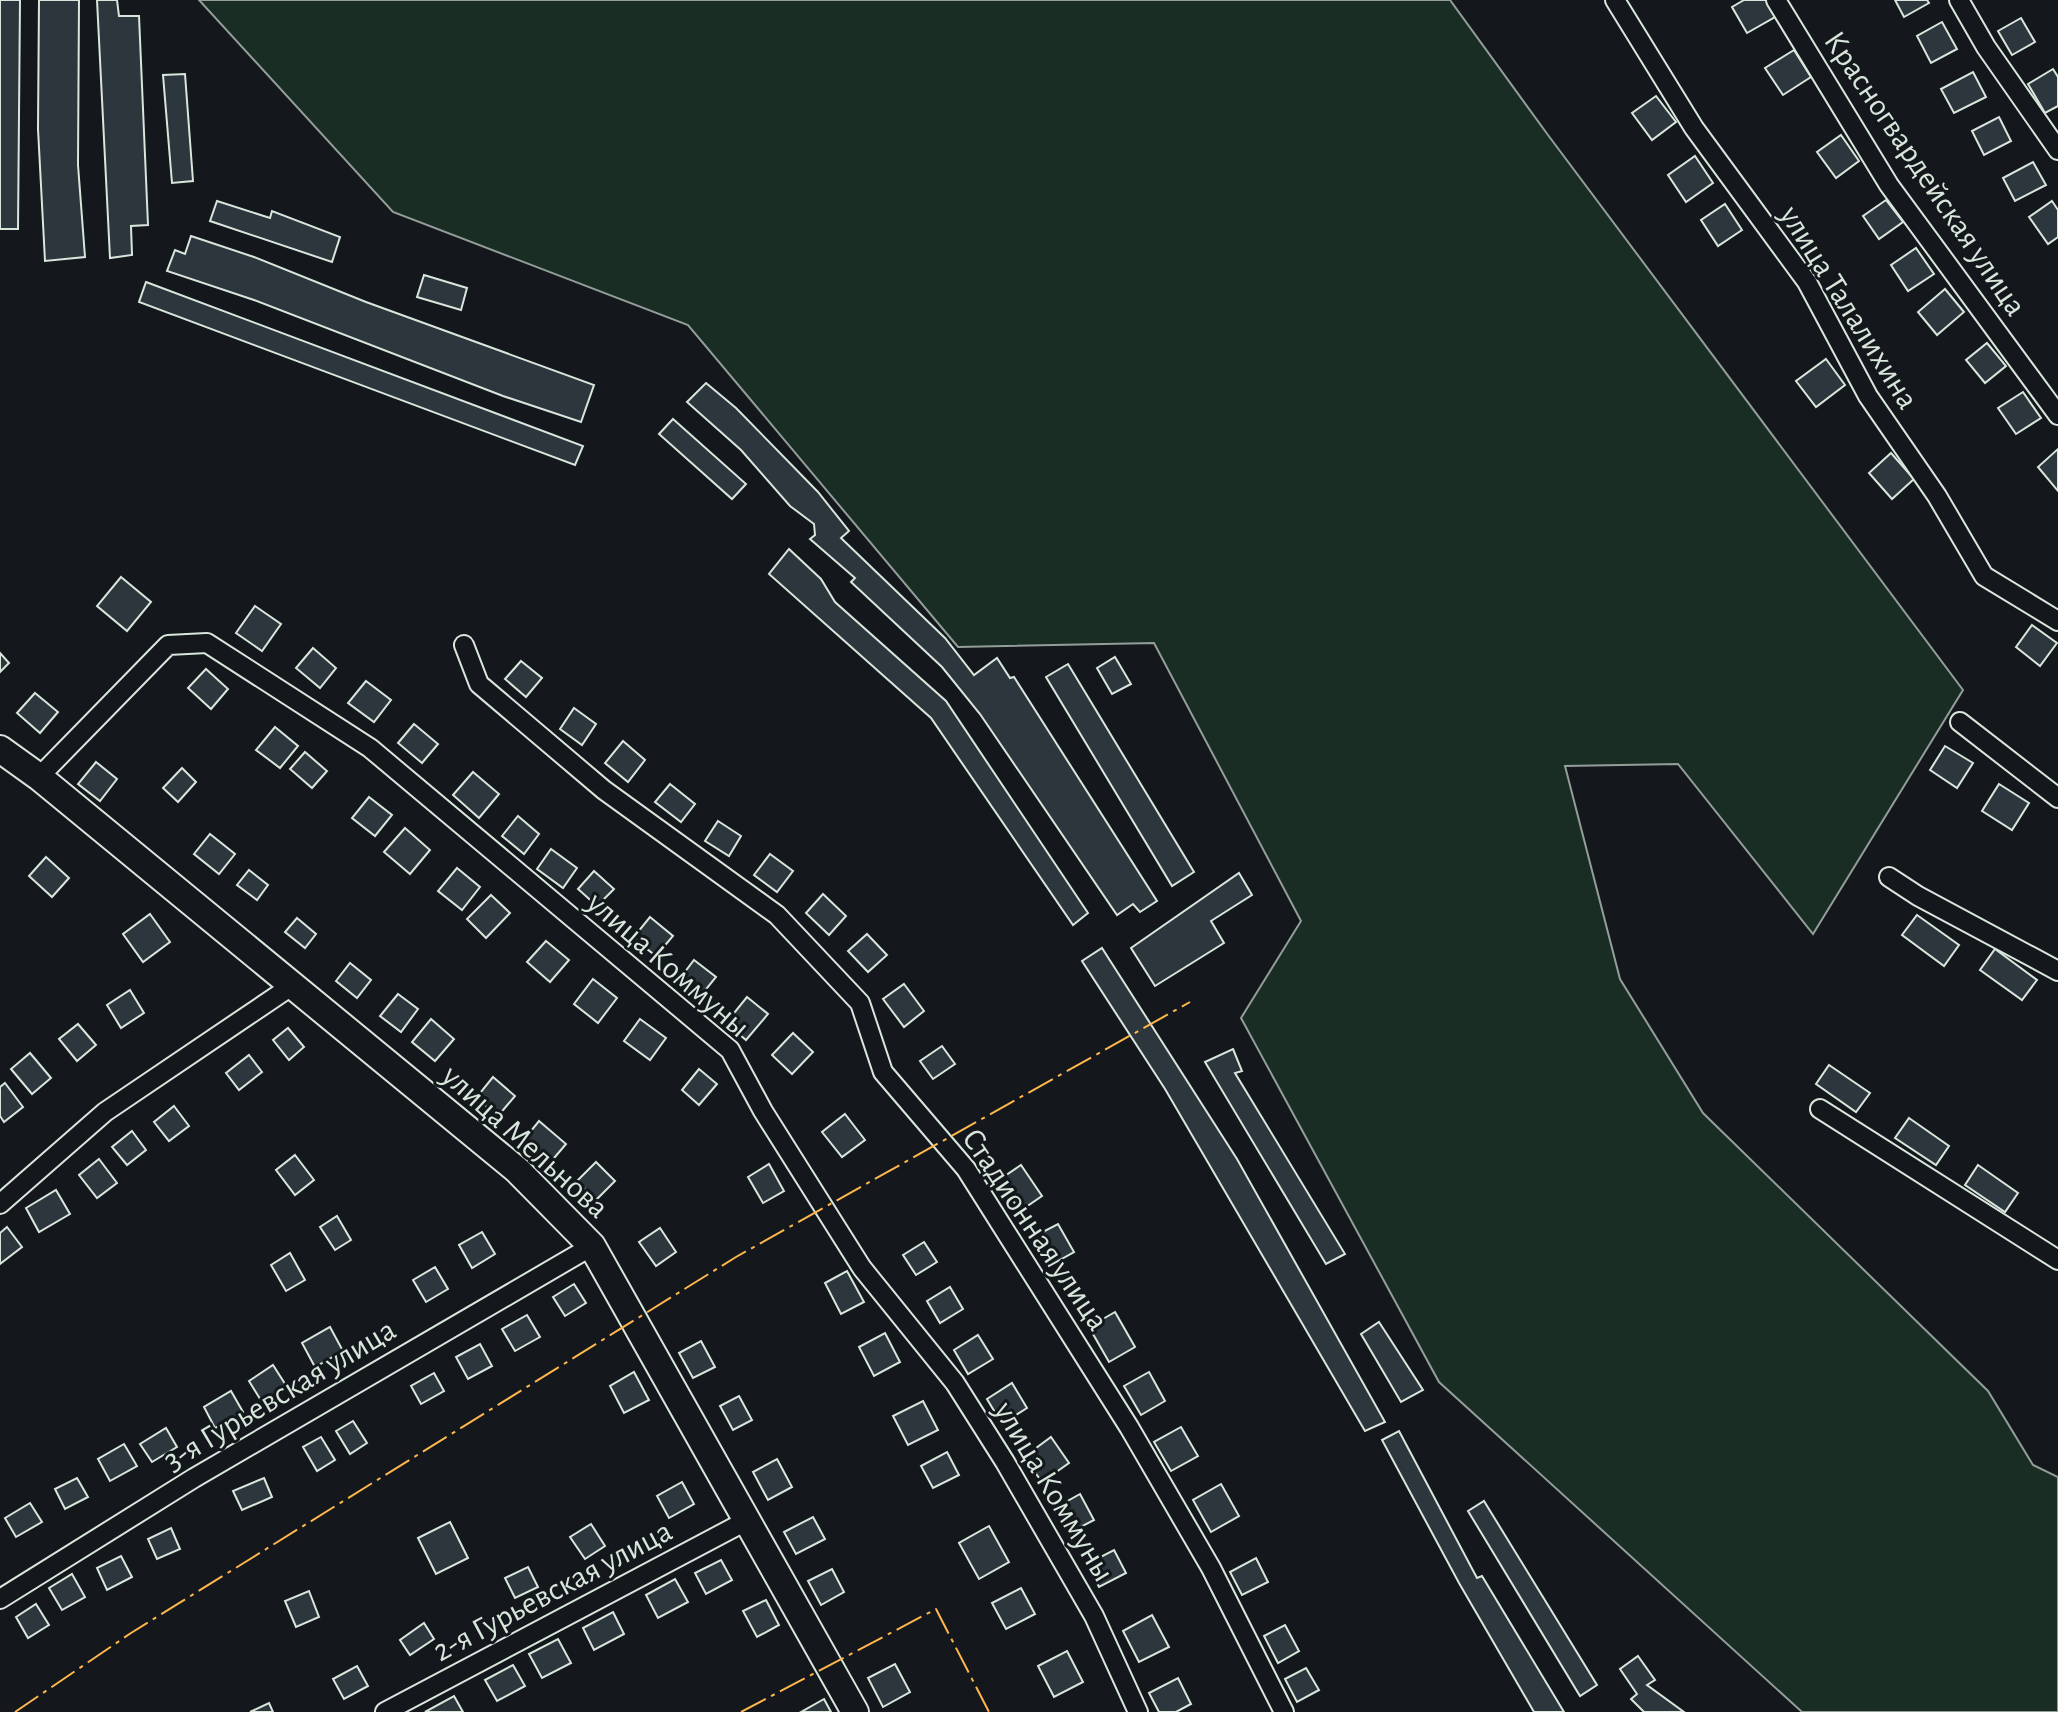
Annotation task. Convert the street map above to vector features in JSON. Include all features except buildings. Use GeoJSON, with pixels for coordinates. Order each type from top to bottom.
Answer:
{"type":"FeatureCollection","features":[{"type":"Feature","properties":{"kind":"main road","name":"улица Мельнова"},"geometry":{"type":"LineString","coordinates":[[4,759],[39,777],[517,1170],[592,1246],[855,1712]]}},
{"type":"Feature","properties":{"kind":"street","name":"улица Талалихина"},"geometry":{"type":"LineString","coordinates":[[1615,0],[1694,128],[1807,282],[1868,396],[1937,496],[1984,576],[2058,621]]}},
{"type":"Feature","properties":{"kind":"street","name":"Красногвардейская улица"},"geometry":{"type":"LineString","coordinates":[[1776,0],[1889,185],[2058,415]]}},
{"type":"Feature","properties":{"kind":"street"},"geometry":{"type":"LineString","coordinates":[[1959,0],[1986,47],[2058,150]]}},
{"type":"Feature","properties":{"kind":"street","name":"улица Коммуны"},"geometry":{"type":"LineString","coordinates":[[39,777],[168,645],[207,643],[370,748],[730,1050],[763,1111],[862,1268],[955,1383],[1005,1462],[1094,1616],[1138,1712]]}},
{"type":"Feature","properties":{"kind":"street","name":"Стадионная улица"},"geometry":{"type":"LineString","coordinates":[[464,645],[479,684],[604,790],[777,915],[860,1003],[883,1072],[966,1169],[1129,1427],[1211,1568],[1284,1712]]}},
{"type":"Feature","properties":{"kind":"street"},"geometry":{"type":"LineString","coordinates":[[1960,722],[2058,798]]}},
{"type":"Feature","properties":{"kind":"street"},"geometry":{"type":"LineString","coordinates":[[1889,877],[1918,896],[2058,971]]}},
{"type":"Feature","properties":{"kind":"street"},"geometry":{"type":"LineString","coordinates":[[0,1204],[105,1112],[293,985]]}},
{"type":"Feature","properties":{"kind":"street"},"geometry":{"type":"LineString","coordinates":[[1820,1109],[2058,1260]]}},
{"type":"Feature","properties":{"kind":"street","name":"3-я Гурьевская улица"},"geometry":{"type":"LineString","coordinates":[[0,1599],[194,1478],[592,1246]]}},
{"type":"Feature","properties":{"kind":"street","name":"2-я Гурьевская улица"},"geometry":{"type":"LineString","coordinates":[[385,1712],[746,1521]]}},
{"type":"Feature","properties":{"kind":"green space"},"geometry":{"type":"Polygon","coordinates":[[[199,0],[1450,0],[1963,690],[1813,934],[1678,764],[1565,766],[1620,979],[1703,1113],[1988,1391],[2033,1465],[2058,1477],[2058,1712],[1802,1712],[1439,1382],[1241,1018],[1301,921],[1154,643],[958,647],[688,325],[393,212],[199,0]]]}},
{"type":"Feature","properties":{"kind":"power"},"geometry":{"type":"LineString","coordinates":[[15,1712],[131,1633],[736,1257],[1190,1002]]}},
{"type":"Feature","properties":{"kind":"power"},"geometry":{"type":"LineString","coordinates":[[741,1712],[936,1609],[989,1712]]}}]}
